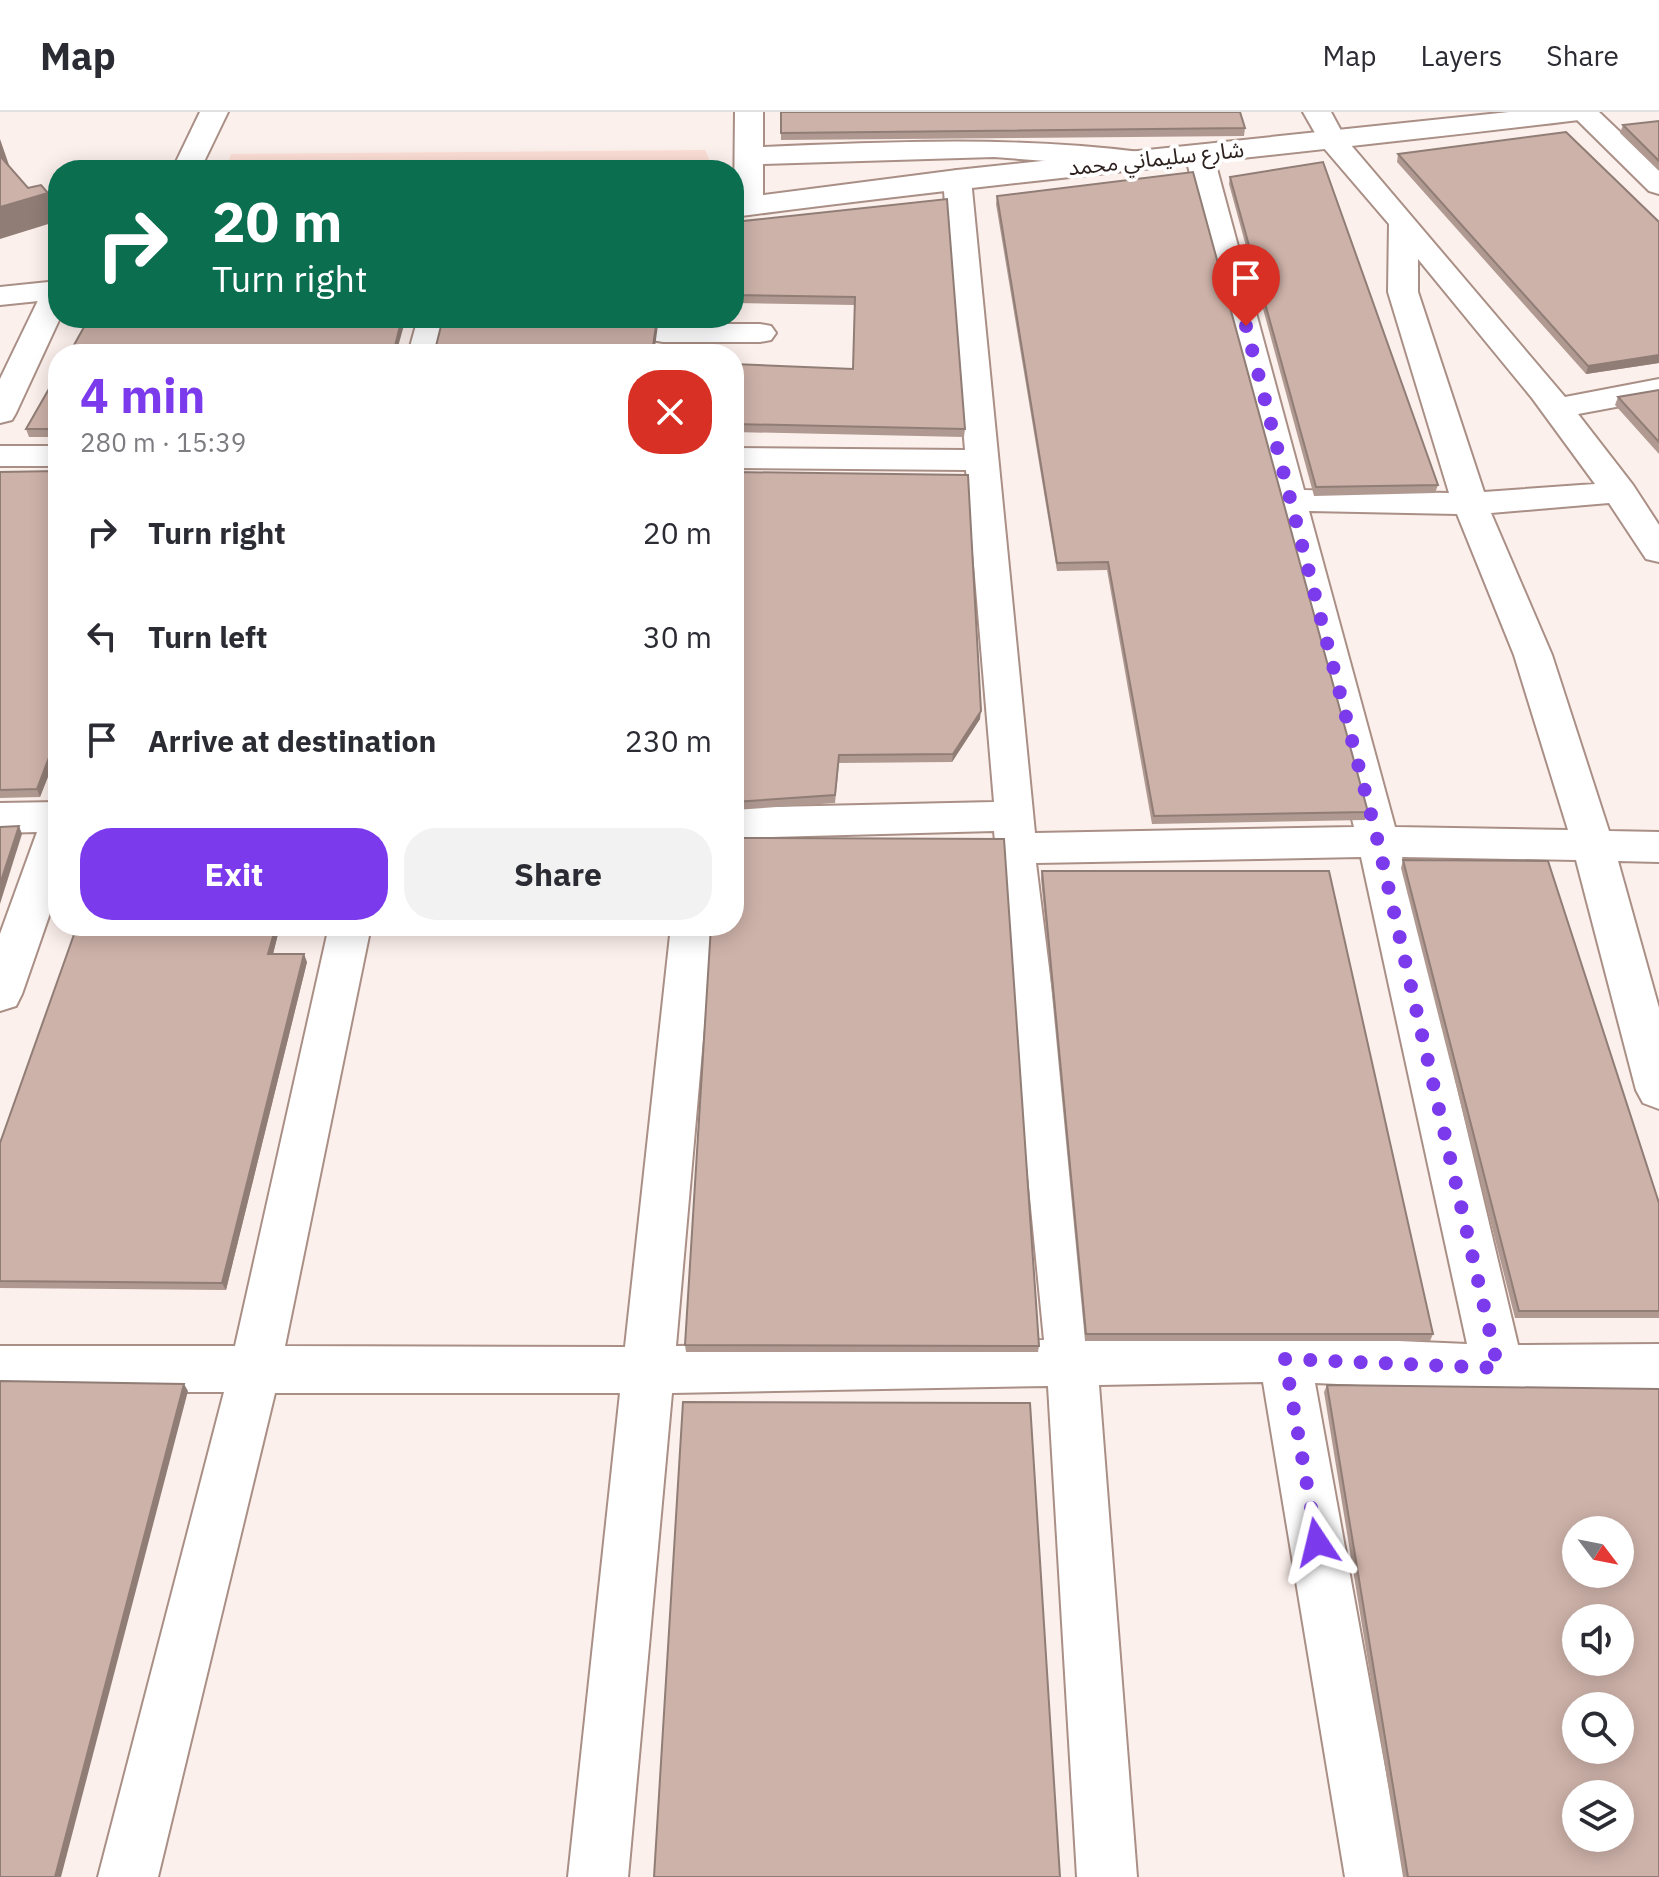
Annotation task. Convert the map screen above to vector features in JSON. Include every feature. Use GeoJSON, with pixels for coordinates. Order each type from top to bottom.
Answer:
{"type":"FeatureCollection","features":[{"type":"Feature","properties":{"kind":"street"},"geometry":{"type":"LineString","coordinates":[[191,160],[214,112]]}},
{"type":"Feature","properties":{"kind":"street"},"geometry":{"type":"LineString","coordinates":[[744,185],[749,112]]}},
{"type":"Feature","properties":{"kind":"street"},"geometry":{"type":"LineString","coordinates":[[1317,112],[1333,141],[1558,408],[1621,492],[1659,551]]}},
{"type":"Feature","properties":{"kind":"street"},"geometry":{"type":"LineString","coordinates":[[1581,112],[1659,185]]}},
{"type":"Feature","properties":{"kind":"street","name":"شارع سليماني محمد"},"geometry":{"type":"LineString","coordinates":[[744,207],[957,179],[1581,112]]}},
{"type":"Feature","properties":{"kind":"street"},"geometry":{"type":"LineString","coordinates":[[748,156],[923,149],[1056,150],[1140,160]]}},
{"type":"Feature","properties":{"kind":"street"},"geometry":{"type":"LineString","coordinates":[[1199,154],[1378,842],[1498,1368]]}},
{"type":"Feature","properties":{"kind":"street"},"geometry":{"type":"LineString","coordinates":[[957,179],[984,460],[1014,832],[1072,1363],[1107,1877]]}},
{"type":"Feature","properties":{"kind":"street"},"geometry":{"type":"LineString","coordinates":[[1404,224],[1403,292],[1470,504],[1533,655],[1593,846],[1659,1090]]}},
{"type":"Feature","properties":{"kind":"street"},"geometry":{"type":"LineString","coordinates":[[0,296],[48,291]]}},
{"type":"Feature","properties":{"kind":"street"},"geometry":{"type":"LineString","coordinates":[[0,413],[48,311]]}},
{"type":"Feature","properties":{"kind":"street"},"geometry":{"type":"LineString","coordinates":[[663,335],[760,333]]}},
{"type":"Feature","properties":{"kind":"street"},"geometry":{"type":"LineString","coordinates":[[1558,408],[1659,389]]}},
{"type":"Feature","properties":{"kind":"street"},"geometry":{"type":"LineString","coordinates":[[0,456],[48,456]]}},
{"type":"Feature","properties":{"kind":"street"},"geometry":{"type":"LineString","coordinates":[[744,458],[984,460]]}},
{"type":"Feature","properties":{"kind":"street"},"geometry":{"type":"LineString","coordinates":[[1290,500],[1470,504],[1621,492]]}},
{"type":"Feature","properties":{"kind":"street"},"geometry":{"type":"LineString","coordinates":[[0,818],[48,817]]}},
{"type":"Feature","properties":{"kind":"street"},"geometry":{"type":"LineString","coordinates":[[744,823],[1659,847]]}},
{"type":"Feature","properties":{"kind":"street"},"geometry":{"type":"LineString","coordinates":[[0,994],[48,859]]}},
{"type":"Feature","properties":{"kind":"street"},"geometry":{"type":"LineString","coordinates":[[128,1877],[255,1370],[348,936]]}},
{"type":"Feature","properties":{"kind":"street"},"geometry":{"type":"LineString","coordinates":[[598,1877],[691,936]]}},
{"type":"Feature","properties":{"kind":"street"},"geometry":{"type":"LineString","coordinates":[[1285,1359],[1375,1877]]}},
{"type":"Feature","properties":{"kind":"street"},"geometry":{"type":"LineString","coordinates":[[0,1369],[650,1370],[1285,1359],[1498,1368],[1659,1367]]}},
{"type":"Feature","properties":{"kind":"shaded area"},"geometry":{"type":"Polygon","coordinates":[[[705,150],[710,160],[229,160],[231,154],[705,150]]]}},
{"type":"Feature","properties":{"kind":"building"},"geometry":{"type":"Polygon","coordinates":[[[781,112],[1240,112],[1245,128],[781,133],[781,112]]]}},
{"type":"Feature","properties":{"kind":"building"},"geometry":{"type":"Polygon","coordinates":[[[1659,121],[1659,161],[1623,125],[1659,121]]]}},
{"type":"Feature","properties":{"kind":"building"},"geometry":{"type":"Polygon","coordinates":[[[1566,132],[1659,222],[1659,355],[1588,366],[1398,154],[1566,132]]]}},
{"type":"Feature","properties":{"kind":"building"},"geometry":{"type":"Polygon","coordinates":[[[0,156],[28,188],[41,185],[48,193],[0,207],[0,156]]]}},
{"type":"Feature","properties":{"kind":"building"},"geometry":{"type":"Polygon","coordinates":[[[1323,162],[1438,485],[1316,487],[1230,177],[1323,162]]]}},
{"type":"Feature","properties":{"kind":"building"},"geometry":{"type":"Polygon","coordinates":[[[1193,172],[1368,812],[1154,816],[1108,562],[1057,563],[997,196],[1193,172]]]}},
{"type":"Feature","properties":{"kind":"building"},"geometry":{"type":"Polygon","coordinates":[[[947,199],[965,429],[744,424],[744,364],[853,369],[855,297],[744,295],[744,221],[947,199]]]}},
{"type":"Feature","properties":{"kind":"building"},"geometry":{"type":"Polygon","coordinates":[[[83,328],[400,328],[396,344],[75,344],[83,328]]]}},
{"type":"Feature","properties":{"kind":"building"},"geometry":{"type":"Polygon","coordinates":[[[440,328],[656,328],[653,344],[436,344],[440,328]]]}},
{"type":"Feature","properties":{"kind":"building"},"geometry":{"type":"Polygon","coordinates":[[[48,390],[48,429],[26,429],[48,390]]]}},
{"type":"Feature","properties":{"kind":"building"},"geometry":{"type":"Polygon","coordinates":[[[1659,390],[1659,442],[1618,397],[1659,390]]]}},
{"type":"Feature","properties":{"kind":"building"},"geometry":{"type":"Polygon","coordinates":[[[48,471],[48,760],[37,789],[0,790],[0,472],[48,471]]]}},
{"type":"Feature","properties":{"kind":"building"},"geometry":{"type":"Polygon","coordinates":[[[744,472],[968,475],[981,711],[953,754],[839,755],[835,795],[744,801],[744,472]]]}},
{"type":"Feature","properties":{"kind":"building"},"geometry":{"type":"Polygon","coordinates":[[[19,826],[0,884],[0,827],[19,826]]]}},
{"type":"Feature","properties":{"kind":"building"},"geometry":{"type":"Polygon","coordinates":[[[744,838],[1004,839],[1039,1346],[685,1345],[710,936],[744,936],[744,838]]]}},
{"type":"Feature","properties":{"kind":"building"},"geometry":{"type":"Polygon","coordinates":[[[1403,860],[1548,861],[1659,1203],[1659,1311],[1519,1311],[1403,860]]]}},
{"type":"Feature","properties":{"kind":"building"},"geometry":{"type":"Polygon","coordinates":[[[1042,871],[1329,871],[1433,1334],[1086,1334],[1042,871]]]}},
{"type":"Feature","properties":{"kind":"building"},"geometry":{"type":"Polygon","coordinates":[[[73,936],[273,936],[268,954],[304,954],[222,1283],[0,1281],[0,1143],[73,936]]]}},
{"type":"Feature","properties":{"kind":"building"},"geometry":{"type":"Polygon","coordinates":[[[0,1381],[184,1384],[55,1877],[0,1877],[0,1381]]]}},
{"type":"Feature","properties":{"kind":"building"},"geometry":{"type":"Polygon","coordinates":[[[1327,1385],[1659,1389],[1659,1877],[1408,1877],[1327,1385]]]}},
{"type":"Feature","properties":{"kind":"building"},"geometry":{"type":"Polygon","coordinates":[[[683,1402],[1030,1403],[1060,1877],[654,1877],[683,1402]]]}},
{"type":"Feature","properties":{"kind":"route"},"geometry":{"type":"LineString","coordinates":[[1246,326],[1378,842],[1498,1368],[1285,1359],[1317,1542]]}}]}
